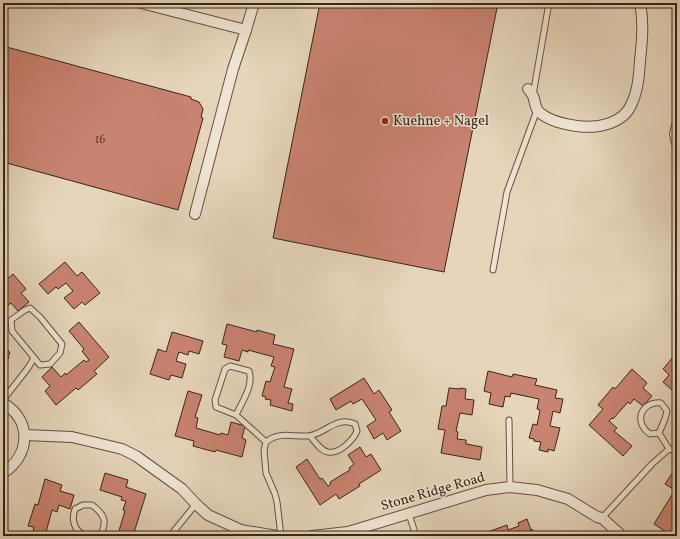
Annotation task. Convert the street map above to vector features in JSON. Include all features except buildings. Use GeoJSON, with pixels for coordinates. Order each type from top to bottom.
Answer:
{"type":"FeatureCollection","features":[{"type":"Feature","properties":{"kind":"street"},"geometry":{"type":"LineString","coordinates":[[141,3],[246,30]]}},
{"type":"Feature","properties":{"kind":"street"},"geometry":{"type":"LineString","coordinates":[[195,214],[231,75],[254,3]]}},
{"type":"Feature","properties":{"kind":"street"},"geometry":{"type":"LineString","coordinates":[[530,92],[537,110],[549,119],[565,124],[588,128],[604,125],[621,118],[632,105],[638,85],[643,33],[643,15],[640,3]]}},
{"type":"Feature","properties":{"kind":"street"},"geometry":{"type":"LineString","coordinates":[[677,125],[675,134],[677,143]]}},
{"type":"Feature","properties":{"kind":"street"},"geometry":{"type":"LineString","coordinates":[[3,403],[10,407],[18,415],[25,435],[24,447],[19,458],[12,468],[3,473]]}},
{"type":"Feature","properties":{"kind":"street"},"geometry":{"type":"LineString","coordinates":[[25,435],[72,437],[122,449],[136,456],[182,489],[208,515],[241,530],[277,536]]}},
{"type":"Feature","properties":{"kind":"street","name":"Stone Ridge Road"},"geometry":{"type":"LineString","coordinates":[[312,536],[348,532],[486,490],[510,487],[537,490],[568,499],[597,517],[602,518],[622,536]]}},
{"type":"Feature","properties":{"kind":"lane"},"geometry":{"type":"LineString","coordinates":[[530,92],[549,3]]}},
{"type":"Feature","properties":{"kind":"lane"},"geometry":{"type":"LineString","coordinates":[[493,270],[507,192],[537,110]]}},
{"type":"Feature","properties":{"kind":"lane"},"geometry":{"type":"LineString","coordinates":[[30,308],[40,317],[62,344],[60,353],[50,364],[40,365],[34,358],[12,331],[12,320],[30,308]]}},
{"type":"Feature","properties":{"kind":"lane"},"geometry":{"type":"LineString","coordinates":[[3,400],[34,358]]}},
{"type":"Feature","properties":{"kind":"lane"},"geometry":{"type":"LineString","coordinates":[[236,415],[246,395],[251,377],[249,371],[230,366],[225,369],[215,400],[216,407],[236,415],[266,442]]}},
{"type":"Feature","properties":{"kind":"lane"},"geometry":{"type":"LineString","coordinates":[[661,403],[667,411],[658,433],[650,434],[642,426],[640,418],[648,405],[661,403]]}},
{"type":"Feature","properties":{"kind":"lane"},"geometry":{"type":"LineString","coordinates":[[509,420],[510,487]]}},
{"type":"Feature","properties":{"kind":"lane"},"geometry":{"type":"LineString","coordinates":[[281,536],[276,498],[266,473],[264,450],[266,442],[272,438],[285,434],[310,436],[333,425],[349,421],[355,424],[358,431],[348,443],[339,450],[329,453],[321,449],[310,436]]}},
{"type":"Feature","properties":{"kind":"lane"},"geometry":{"type":"LineString","coordinates":[[658,433],[669,449],[677,451]]}},
{"type":"Feature","properties":{"kind":"lane"},"geometry":{"type":"LineString","coordinates":[[602,518],[652,464],[669,449]]}},
{"type":"Feature","properties":{"kind":"lane"},"geometry":{"type":"LineString","coordinates":[[170,536],[196,504]]}},
{"type":"Feature","properties":{"kind":"lane"},"geometry":{"type":"LineString","coordinates":[[86,536],[81,534],[74,525],[72,517],[75,509],[83,505],[92,505],[99,510],[104,518],[104,525],[100,536]]}},
{"type":"Feature","properties":{"kind":"lane"},"geometry":{"type":"LineString","coordinates":[[410,514],[416,536]]}},
{"type":"Feature","properties":{"kind":"place","name":"Kuehne + Nagel"},"geometry":{"type":"Point","coordinates":[385,121]}}]}
